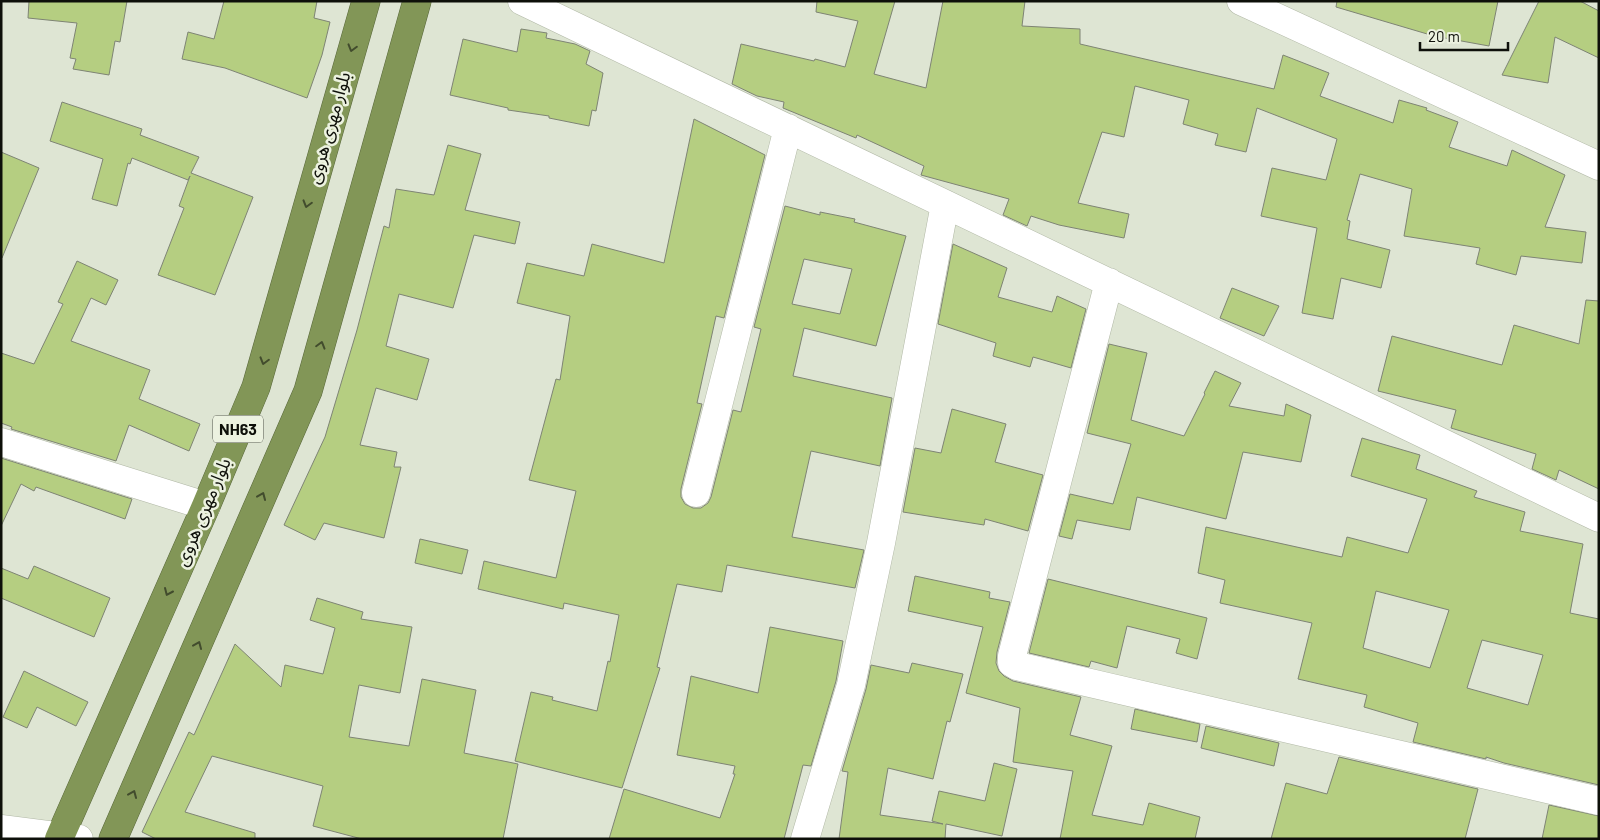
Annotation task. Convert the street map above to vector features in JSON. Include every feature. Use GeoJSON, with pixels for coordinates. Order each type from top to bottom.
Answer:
{"type":"FeatureCollection","features":[{"type":"Feature","properties":{"kind":"highway","name":"بلوار مهری هروی"},"geometry":{"type":"LineString","coordinates":[[66,838],[256,387],[366,1]]}},
{"type":"Feature","properties":{"kind":"highway","name":"NH63"},"geometry":{"type":"LineString","coordinates":[[114,839],[308,391],[417,1]]}},
{"type":"Feature","properties":{"kind":"street"},"geometry":{"type":"LineString","coordinates":[[522,1],[1599,518]]}},
{"type":"Feature","properties":{"kind":"street"},"geometry":{"type":"LineString","coordinates":[[1241,1],[1599,166]]}},
{"type":"Feature","properties":{"kind":"street"},"geometry":{"type":"LineString","coordinates":[[696,493],[788,128]]}},
{"type":"Feature","properties":{"kind":"street"},"geometry":{"type":"LineString","coordinates":[[805,839],[851,685],[881,544],[945,204]]}},
{"type":"Feature","properties":{"kind":"street"},"geometry":{"type":"LineString","coordinates":[[1109,282],[1012,656],[1012,663],[1017,666],[1599,801]]}},
{"type":"Feature","properties":{"kind":"street"},"geometry":{"type":"LineString","coordinates":[[1,442],[206,506]]}},
{"type":"Feature","properties":{"kind":"street"},"geometry":{"type":"LineString","coordinates":[[1,829],[66,838]]}},
{"type":"Feature","properties":{"kind":"building"},"geometry":{"type":"Polygon","coordinates":[[[29,1],[127,1],[120,42],[115,41],[109,75],[73,69],[76,59],[70,58],[77,23],[28,18],[29,1]]]}},
{"type":"Feature","properties":{"kind":"building"},"geometry":{"type":"Polygon","coordinates":[[[224,1],[317,1],[314,18],[330,22],[322,55],[307,98],[225,68],[182,59],[188,32],[214,39],[224,1]]]}},
{"type":"Feature","properties":{"kind":"building"},"geometry":{"type":"Polygon","coordinates":[[[817,1],[895,1],[874,74],[926,88],[943,1],[1025,1],[1022,26],[1080,29],[1080,44],[1274,89],[1283,55],[1329,73],[1320,96],[1393,123],[1399,100],[1427,108],[1426,110],[1458,122],[1449,147],[1507,166],[1512,150],[1565,175],[1545,227],[1586,232],[1582,263],[1521,256],[1516,275],[1476,264],[1480,248],[1404,236],[1412,189],[1360,174],[1347,220],[1350,221],[1347,239],[1390,250],[1381,288],[1341,278],[1333,319],[1302,313],[1317,228],[1261,216],[1272,168],[1326,180],[1337,139],[1257,108],[1246,152],[1215,145],[1218,134],[1183,124],[1189,100],[1135,86],[1124,137],[1102,132],[1078,203],[1129,214],[1124,238],[1059,225],[1031,216],[1027,226],[1003,215],[1009,199],[921,175],[924,166],[857,135],[856,138],[783,108],[784,102],[757,96],[732,84],[741,44],[845,67],[858,21],[816,12],[817,1]]]}},
{"type":"Feature","properties":{"kind":"building"},"geometry":{"type":"Polygon","coordinates":[[[1337,1],[1498,1],[1489,46],[1434,36],[1336,7],[1337,1]]]}},
{"type":"Feature","properties":{"kind":"building"},"geometry":{"type":"Polygon","coordinates":[[[1539,1],[1580,1],[1599,11],[1599,58],[1555,37],[1548,83],[1502,75],[1539,1]]]}},
{"type":"Feature","properties":{"kind":"building"},"geometry":{"type":"Polygon","coordinates":[[[521,29],[547,33],[546,38],[575,44],[590,51],[586,64],[603,73],[596,111],[592,110],[589,126],[549,118],[549,116],[508,110],[508,108],[450,95],[463,39],[517,52],[521,29]]]}},
{"type":"Feature","properties":{"kind":"building"},"geometry":{"type":"Polygon","coordinates":[[[62,102],[142,129],[140,135],[199,157],[191,173],[253,197],[215,295],[158,275],[184,208],[179,206],[190,176],[188,180],[132,158],[130,164],[128,163],[117,206],[92,199],[103,159],[50,141],[62,102]]]}},
{"type":"Feature","properties":{"kind":"building"},"geometry":{"type":"Polygon","coordinates":[[[694,119],[765,155],[724,318],[716,316],[697,403],[702,404],[681,489],[681,497],[685,504],[693,508],[701,508],[708,503],[711,497],[733,410],[741,412],[761,329],[754,327],[785,206],[820,215],[820,212],[855,219],[854,222],[906,236],[876,346],[804,328],[793,376],[892,398],[880,466],[811,451],[792,537],[864,550],[855,588],[727,565],[722,592],[677,584],[657,667],[660,668],[622,788],[515,761],[531,692],[553,697],[552,700],[597,711],[608,661],[610,662],[619,615],[564,603],[563,609],[478,589],[484,561],[556,578],[576,491],[529,480],[556,379],[560,380],[570,316],[517,303],[527,263],[584,276],[592,244],[664,263],[694,119]],[[804,259],[792,304],[840,314],[852,269],[804,259]]]}},
{"type":"Feature","properties":{"kind":"building"},"geometry":{"type":"Polygon","coordinates":[[[448,145],[481,154],[465,210],[520,222],[515,244],[474,235],[453,308],[399,294],[386,346],[429,359],[417,400],[376,388],[360,445],[397,452],[394,467],[401,467],[384,538],[324,523],[315,540],[284,525],[325,437],[357,330],[384,226],[389,228],[396,189],[434,195],[448,145]]]}},
{"type":"Feature","properties":{"kind":"building"},"geometry":{"type":"Polygon","coordinates":[[[1,152],[39,168],[2,258],[1,258],[1,152]]]}},
{"type":"Feature","properties":{"kind":"building"},"geometry":{"type":"Polygon","coordinates":[[[953,244],[1007,268],[998,297],[1052,312],[1057,296],[1086,309],[1071,368],[1033,357],[1030,367],[993,356],[996,343],[938,324],[953,244]]]}},
{"type":"Feature","properties":{"kind":"building"},"geometry":{"type":"Polygon","coordinates":[[[77,261],[118,280],[106,305],[91,298],[71,341],[150,370],[139,399],[200,424],[189,451],[129,425],[116,461],[11,429],[12,427],[1,423],[1,353],[34,364],[63,304],[58,302],[77,261]]]}},
{"type":"Feature","properties":{"kind":"building"},"geometry":{"type":"Polygon","coordinates":[[[1232,288],[1279,306],[1264,336],[1220,318],[1232,288]]]}},
{"type":"Feature","properties":{"kind":"building"},"geometry":{"type":"Polygon","coordinates":[[[1586,300],[1599,301],[1599,489],[1559,470],[1556,480],[1532,469],[1536,454],[1451,428],[1456,410],[1378,391],[1392,336],[1502,365],[1514,325],[1579,344],[1586,300]]]}},
{"type":"Feature","properties":{"kind":"building"},"geometry":{"type":"Polygon","coordinates":[[[1109,344],[1147,353],[1131,420],[1184,436],[1215,371],[1241,383],[1229,406],[1284,416],[1286,404],[1311,415],[1301,462],[1243,452],[1226,519],[1137,497],[1130,530],[1077,520],[1072,539],[1059,536],[1070,494],[1113,504],[1131,444],[1087,433],[1109,344]]]}},
{"type":"Feature","properties":{"kind":"building"},"geometry":{"type":"Polygon","coordinates":[[[952,409],[1006,424],[995,462],[1043,475],[1028,531],[985,519],[984,525],[903,512],[915,448],[941,453],[952,409]]]}},
{"type":"Feature","properties":{"kind":"building"},"geometry":{"type":"Polygon","coordinates":[[[1362,438],[1420,455],[1416,469],[1477,491],[1474,497],[1525,512],[1520,531],[1583,544],[1570,613],[1599,619],[1599,785],[1486,757],[1486,759],[1413,742],[1418,723],[1364,707],[1367,695],[1298,679],[1312,623],[1220,603],[1225,580],[1198,573],[1206,527],[1342,557],[1347,537],[1408,553],[1427,499],[1351,476],[1362,438]],[[1376,591],[1363,648],[1430,668],[1449,610],[1376,591]],[[1482,640],[1467,688],[1528,705],[1543,655],[1482,640]]]}},
{"type":"Feature","properties":{"kind":"building"},"geometry":{"type":"Polygon","coordinates":[[[1,458],[132,499],[125,519],[36,487],[34,491],[21,484],[1,526],[1,458]]]}},
{"type":"Feature","properties":{"kind":"building"},"geometry":{"type":"Polygon","coordinates":[[[420,539],[468,550],[462,574],[415,563],[420,539]]]}},
{"type":"Feature","properties":{"kind":"building"},"geometry":{"type":"Polygon","coordinates":[[[34,566],[110,598],[94,637],[1,598],[1,568],[28,579],[34,566]]]}},
{"type":"Feature","properties":{"kind":"building"},"geometry":{"type":"Polygon","coordinates":[[[915,576],[990,592],[989,598],[1010,602],[997,652],[996,663],[999,671],[1013,681],[1081,697],[1070,735],[1112,746],[1092,815],[1143,825],[1149,803],[1200,817],[1195,839],[1060,839],[1073,771],[1013,762],[1020,708],[966,693],[983,627],[908,611],[915,576]]]}},
{"type":"Feature","properties":{"kind":"building"},"geometry":{"type":"Polygon","coordinates":[[[1048,579],[1207,618],[1197,659],[1176,653],[1180,639],[1127,626],[1117,668],[1091,661],[1089,667],[1029,653],[1048,579]]]}},
{"type":"Feature","properties":{"kind":"building"},"geometry":{"type":"Polygon","coordinates":[[[317,598],[363,612],[361,619],[412,627],[400,693],[359,685],[349,737],[409,746],[422,679],[476,690],[464,753],[518,764],[503,839],[362,839],[313,826],[323,786],[212,756],[185,812],[255,833],[255,839],[156,839],[142,832],[189,732],[194,735],[235,644],[281,687],[285,665],[323,674],[335,628],[310,620],[317,598]]]}},
{"type":"Feature","properties":{"kind":"building"},"geometry":{"type":"Polygon","coordinates":[[[770,627],[843,641],[836,681],[811,766],[803,765],[784,839],[609,839],[624,789],[720,818],[735,774],[733,774],[735,766],[677,755],[691,676],[758,693],[770,627]]]}},
{"type":"Feature","properties":{"kind":"building"},"geometry":{"type":"Polygon","coordinates":[[[912,663],[963,674],[950,722],[947,721],[933,779],[888,768],[880,815],[943,824],[932,821],[939,791],[985,801],[994,763],[1017,769],[1002,836],[946,824],[945,839],[839,839],[848,772],[842,771],[866,689],[871,665],[909,673],[912,663]]]}},
{"type":"Feature","properties":{"kind":"building"},"geometry":{"type":"Polygon","coordinates":[[[24,671],[88,702],[76,726],[37,707],[27,728],[3,717],[24,671]]]}},
{"type":"Feature","properties":{"kind":"building"},"geometry":{"type":"Polygon","coordinates":[[[1135,709],[1200,724],[1197,742],[1131,729],[1135,709]]]}},
{"type":"Feature","properties":{"kind":"building"},"geometry":{"type":"Polygon","coordinates":[[[1206,726],[1279,743],[1274,766],[1201,748],[1206,726]]]}},
{"type":"Feature","properties":{"kind":"building"},"geometry":{"type":"Polygon","coordinates":[[[1339,757],[1478,789],[1465,839],[1271,839],[1286,783],[1327,794],[1339,757]]]}},
{"type":"Feature","properties":{"kind":"building"},"geometry":{"type":"Polygon","coordinates":[[[1549,805],[1599,816],[1599,839],[1542,839],[1549,805]]]}}]}
